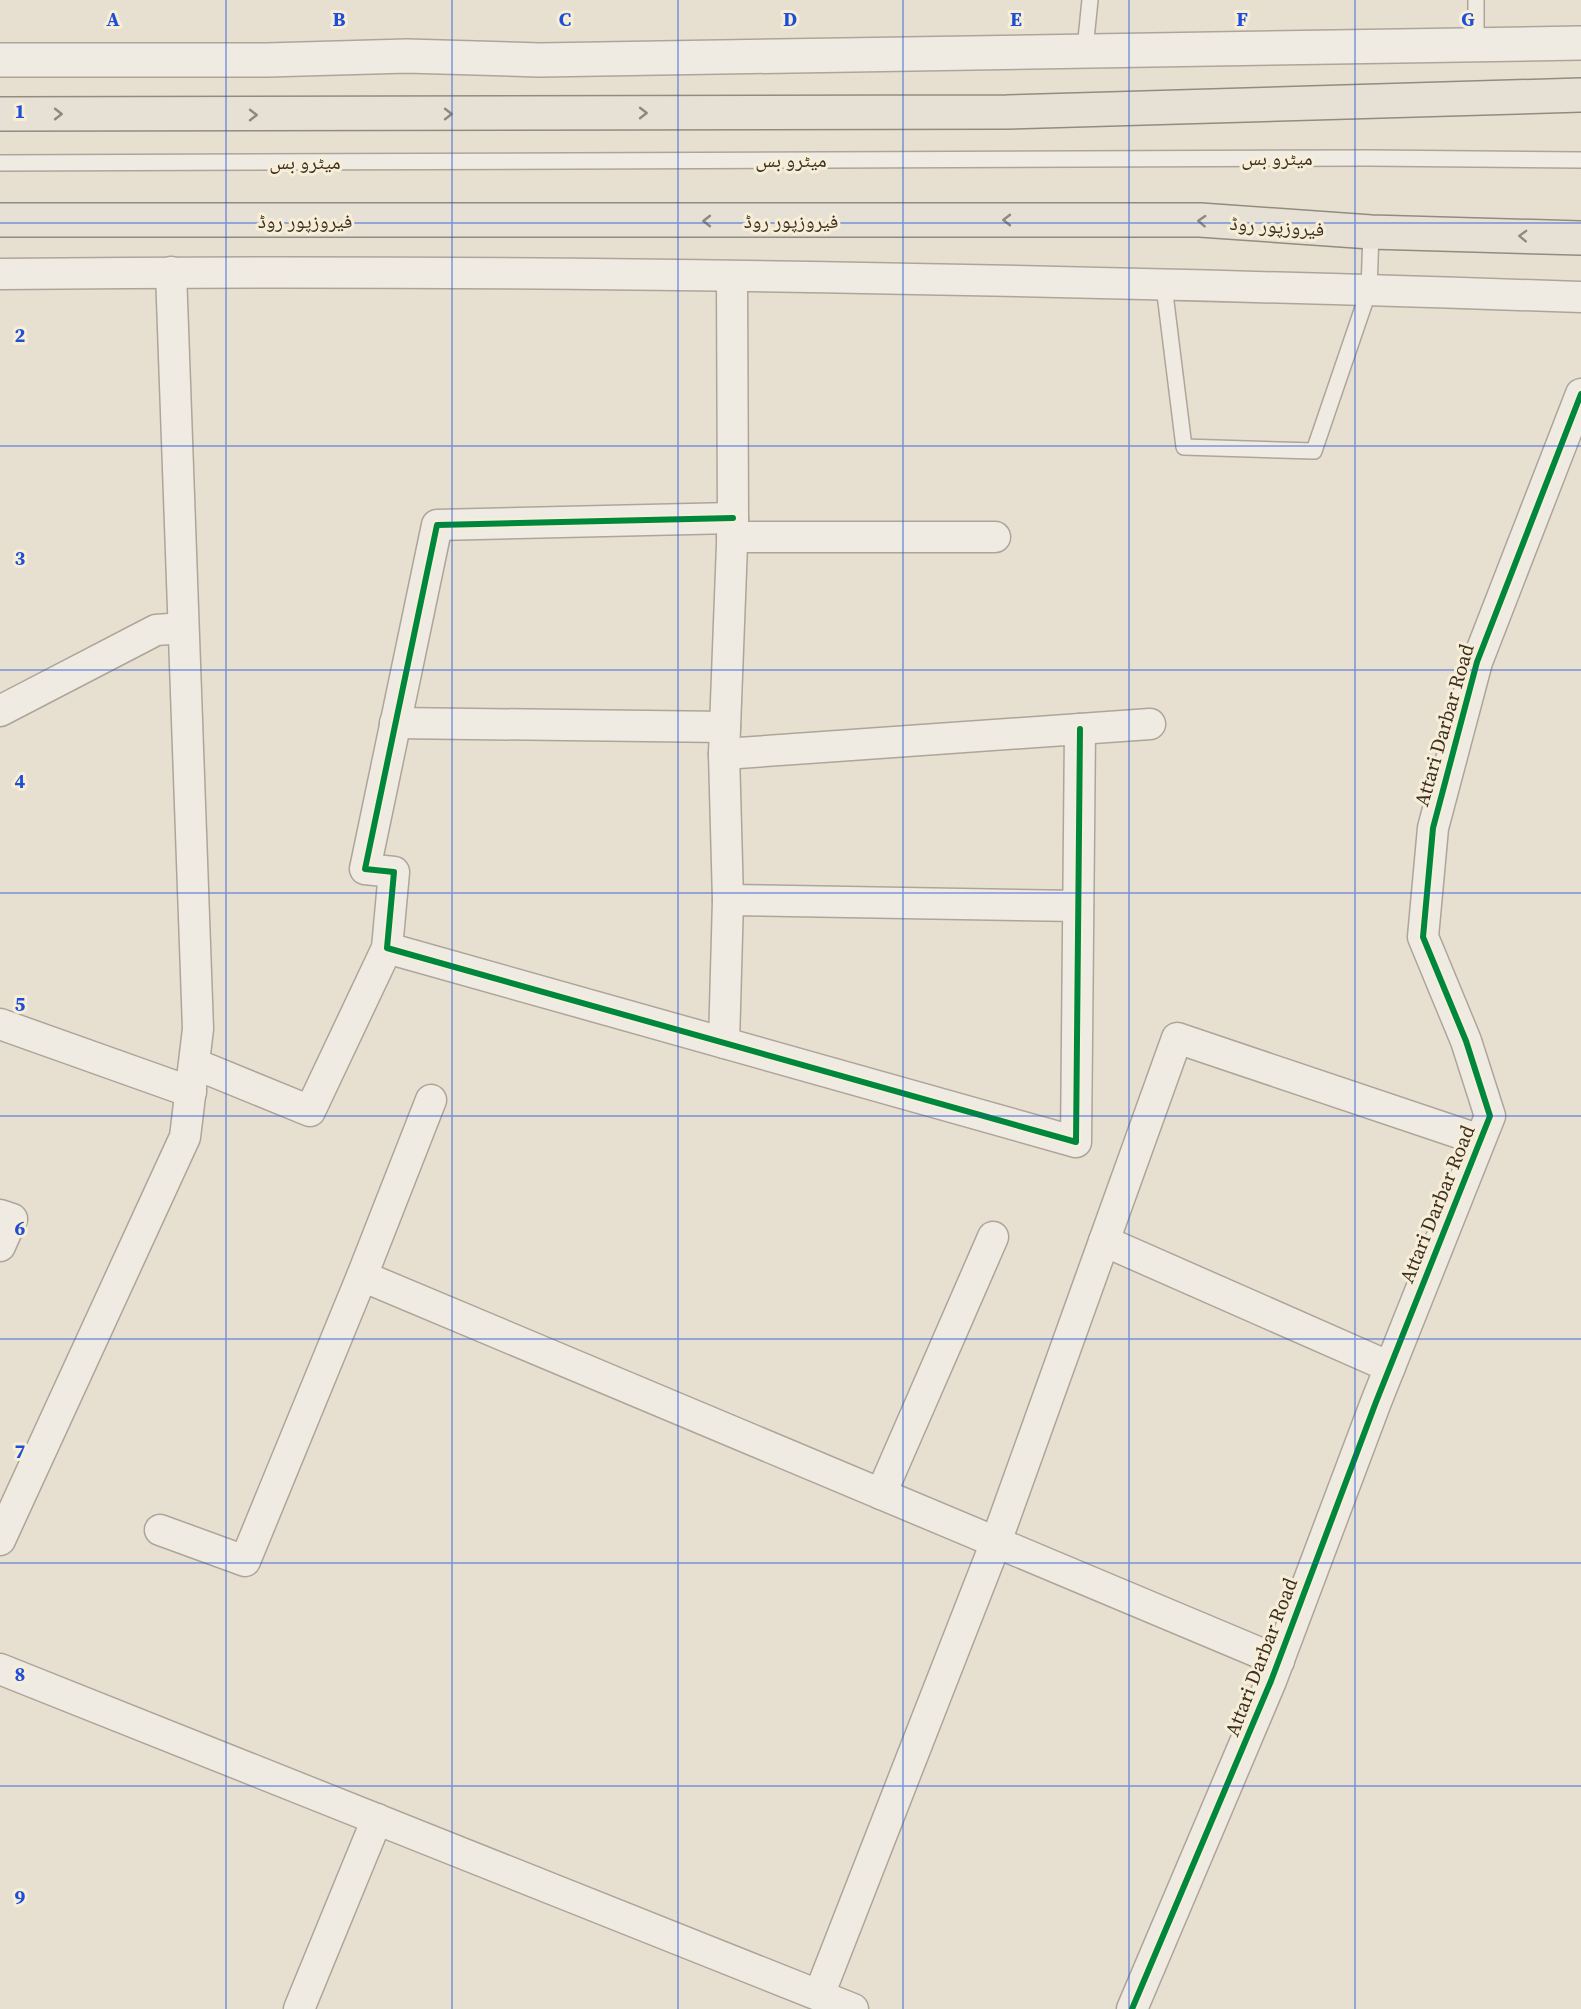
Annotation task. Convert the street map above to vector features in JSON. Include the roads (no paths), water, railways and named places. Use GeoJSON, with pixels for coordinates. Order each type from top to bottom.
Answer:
{"type":"FeatureCollection","features":[{"type":"Feature","properties":{"kind":"main road"},"geometry":{"type":"LineString","coordinates":[[0,114],[1007,112],[1581,95]]}},
{"type":"Feature","properties":{"kind":"main road","name":"فیروزپور روڈ"},"geometry":{"type":"LineString","coordinates":[[0,220],[1200,220],[1371,232],[1581,238]]}},
{"type":"Feature","properties":{"kind":"street"},"geometry":{"type":"LineString","coordinates":[[0,60],[267,60],[407,56],[540,60],[1085,49],[1581,43]]}},
{"type":"Feature","properties":{"kind":"street"},"geometry":{"type":"LineString","coordinates":[[0,274],[376,271],[1369,290],[1581,297]]}},
{"type":"Feature","properties":{"kind":"street"},"geometry":{"type":"LineString","coordinates":[[0,1540],[185,1137],[193,1078],[198,1029],[171,272]]}},
{"type":"Feature","properties":{"kind":"street"},"geometry":{"type":"LineString","coordinates":[[724,1043],[728,900],[725,740],[732,527],[732,278]]}},
{"type":"Feature","properties":{"kind":"street","name":"Attari Darbar Road"},"geometry":{"type":"LineString","coordinates":[[1132,2009],[1279,1660],[1390,1367],[1490,1116],[1466,1041],[1423,937],[1433,828],[1477,662],[1581,394]]}},
{"type":"Feature","properties":{"kind":"street"},"geometry":{"type":"LineString","coordinates":[[0,1024],[310,1111],[387,948],[394,872],[365,869],[437,525],[732,527],[995,537]]}},
{"type":"Feature","properties":{"kind":"street"},"geometry":{"type":"LineString","coordinates":[[0,711],[156,630],[183,628]]}},
{"type":"Feature","properties":{"kind":"street"},"geometry":{"type":"LineString","coordinates":[[395,723],[725,740],[1080,729],[1150,724]]}},
{"type":"Feature","properties":{"kind":"street"},"geometry":{"type":"LineString","coordinates":[[387,948],[1076,1142],[1080,729]]}},
{"type":"Feature","properties":{"kind":"street"},"geometry":{"type":"LineString","coordinates":[[728,900],[1078,906]]}},
{"type":"Feature","properties":{"kind":"street"},"geometry":{"type":"LineString","coordinates":[[819,1995],[996,1542],[1177,1038],[1480,1140]]}},
{"type":"Feature","properties":{"kind":"street"},"geometry":{"type":"LineString","coordinates":[[160,1530],[245,1560],[362,1276],[431,1100]]}},
{"type":"Feature","properties":{"kind":"street"},"geometry":{"type":"LineString","coordinates":[[0,1215],[12,1219],[0,1246]]}},
{"type":"Feature","properties":{"kind":"street"},"geometry":{"type":"LineString","coordinates":[[881,1494],[993,1238]]}},
{"type":"Feature","properties":{"kind":"street"},"geometry":{"type":"LineString","coordinates":[[1104,1241],[1390,1367]]}},
{"type":"Feature","properties":{"kind":"street"},"geometry":{"type":"LineString","coordinates":[[362,1276],[1279,1660]]}},
{"type":"Feature","properties":{"kind":"street"},"geometry":{"type":"LineString","coordinates":[[0,1669],[853,2009]]}},
{"type":"Feature","properties":{"kind":"street"},"geometry":{"type":"LineString","coordinates":[[299,2009],[377,1819]]}},
{"type":"Feature","properties":{"kind":"lane"},"geometry":{"type":"LineString","coordinates":[[1085,49],[1090,0]]}},
{"type":"Feature","properties":{"kind":"lane"},"geometry":{"type":"LineString","coordinates":[[1476,0],[1476,43]]}},
{"type":"Feature","properties":{"kind":"lane","name":"میٹرو بس"},"geometry":{"type":"LineString","coordinates":[[0,163],[1345,158],[1581,160]]}},
{"type":"Feature","properties":{"kind":"lane"},"geometry":{"type":"LineString","coordinates":[[1164,286],[1184,447],[1314,451],[1369,290],[1371,232]]}}]}
